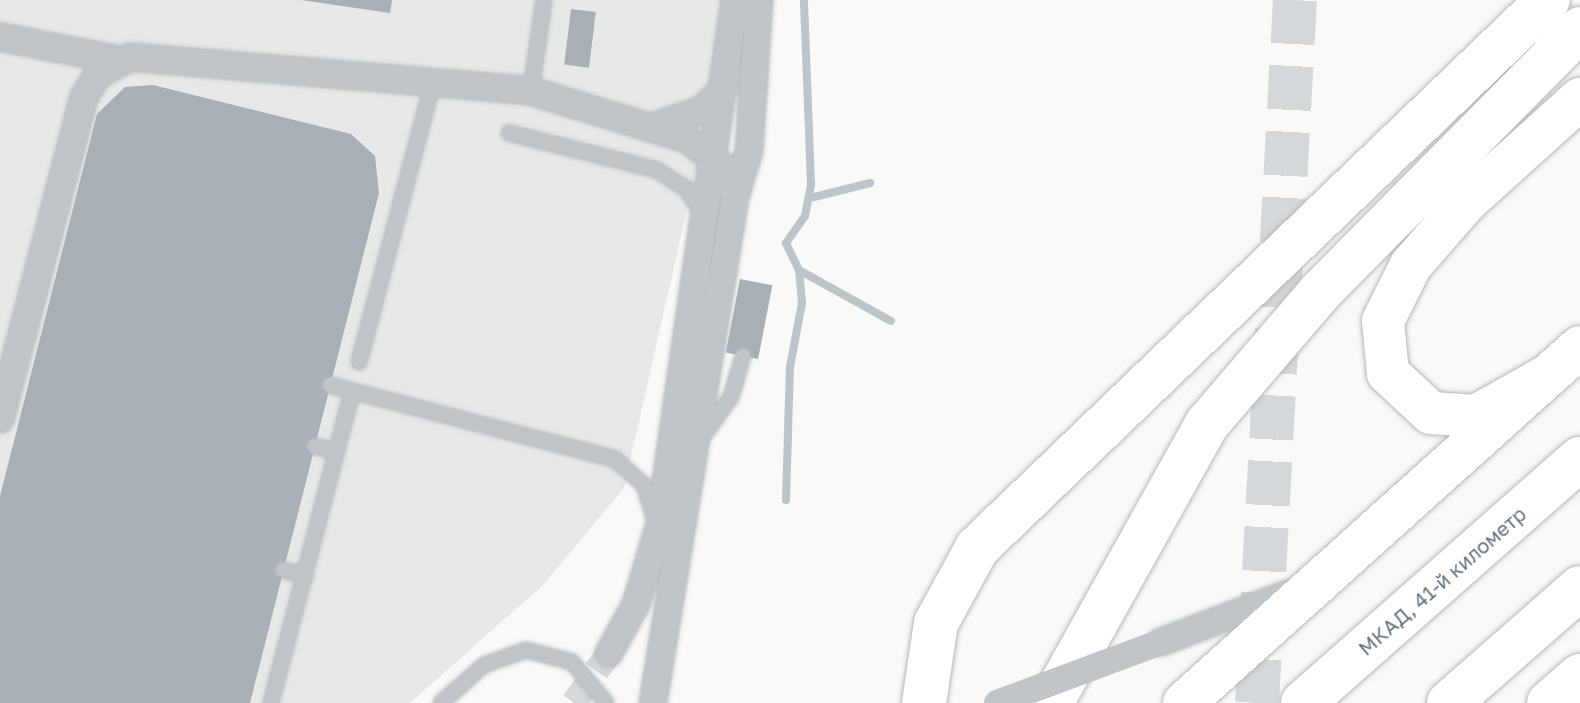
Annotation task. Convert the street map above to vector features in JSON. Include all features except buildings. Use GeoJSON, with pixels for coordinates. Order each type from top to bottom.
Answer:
{"type":"FeatureCollection","features":[{"type":"Feature","properties":{"kind":"highway"},"geometry":{"type":"LineString","coordinates":[[924,703],[936,623],[977,548],[1548,0]]}},
{"type":"Feature","properties":{"kind":"highway"},"geometry":{"type":"LineString","coordinates":[[1051,703],[1207,424],[1320,292],[1580,29]]}},
{"type":"Feature","properties":{"kind":"highway","name":"МКАД, 41-й километр"},"geometry":{"type":"LineString","coordinates":[[1303,703],[1580,459]]}},
{"type":"Feature","properties":{"kind":"highway"},"geometry":{"type":"LineString","coordinates":[[1449,703],[1580,588]]}},
{"type":"Feature","properties":{"kind":"highway"},"geometry":{"type":"LineString","coordinates":[[1549,703],[1580,676]]}},
{"type":"Feature","properties":{"kind":"main road"},"geometry":{"type":"LineString","coordinates":[[1547,376],[1476,416],[1431,413],[1388,373],[1383,321],[1411,265],[1466,202],[1580,99]]}},
{"type":"Feature","properties":{"kind":"main road"},"geometry":{"type":"LineString","coordinates":[[1184,703],[1580,347]]}},
{"type":"Feature","properties":{"kind":"street"},"geometry":{"type":"LineString","coordinates":[[609,653],[636,604],[658,534],[715,157],[735,0]]}},
{"type":"Feature","properties":{"kind":"street"},"geometry":{"type":"LineString","coordinates":[[653,703],[735,197],[749,151],[759,0]]}},
{"type":"Feature","properties":{"kind":"street"},"geometry":{"type":"LineString","coordinates":[[0,37],[118,60],[156,54],[531,91],[659,125],[715,157],[735,197]]}},
{"type":"Feature","properties":{"kind":"street"},"geometry":{"type":"LineString","coordinates":[[0,419],[84,97],[118,60]]}},
{"type":"Feature","properties":{"kind":"street"},"geometry":{"type":"LineString","coordinates":[[659,125],[702,110],[725,87]]}},
{"type":"Feature","properties":{"kind":"street"},"geometry":{"type":"LineString","coordinates":[[997,703],[1293,592],[1342,561]]}},
{"type":"Feature","properties":{"kind":"lane"},"geometry":{"type":"LineString","coordinates":[[531,91],[544,0]]}},
{"type":"Feature","properties":{"kind":"lane"},"geometry":{"type":"LineString","coordinates":[[359,362],[433,82]]}},
{"type":"Feature","properties":{"kind":"lane"},"geometry":{"type":"LineString","coordinates":[[509,133],[671,176],[696,201],[704,233]]}},
{"type":"Feature","properties":{"kind":"lane"},"geometry":{"type":"LineString","coordinates":[[696,446],[731,397],[743,356]]}},
{"type":"Feature","properties":{"kind":"lane"},"geometry":{"type":"LineString","coordinates":[[330,385],[622,462],[644,485],[658,534]]}},
{"type":"Feature","properties":{"kind":"lane"},"geometry":{"type":"LineString","coordinates":[[271,703],[352,391]]}},
{"type":"Feature","properties":{"kind":"lane"},"geometry":{"type":"LineString","coordinates":[[315,446],[336,452]]}},
{"type":"Feature","properties":{"kind":"lane"},"geometry":{"type":"LineString","coordinates":[[283,570],[305,575]]}},
{"type":"Feature","properties":{"kind":"lane"},"geometry":{"type":"LineString","coordinates":[[441,703],[484,665],[526,650],[572,662],[606,703]]}},
{"type":"Feature","properties":{"kind":"shaded area"},"geometry":{"type":"Polygon","coordinates":[[[0,0],[722,0],[712,99],[624,488],[543,585],[410,703],[0,703],[0,0]]]}},
{"type":"Feature","properties":{"kind":"waterway"},"geometry":{"type":"LineString","coordinates":[[786,500],[790,367],[802,303],[799,270],[786,243],[805,216],[811,184],[804,0]]}},
{"type":"Feature","properties":{"kind":"waterway"},"geometry":{"type":"LineString","coordinates":[[810,198],[870,183]]}},
{"type":"Feature","properties":{"kind":"waterway"},"geometry":{"type":"LineString","coordinates":[[799,270],[891,321]]}},
{"type":"Feature","properties":{"kind":"tunnel"},"geometry":{"type":"LineString","coordinates":[[1257,703],[1295,0]]}},
{"type":"Feature","properties":{"kind":"tunnel"},"geometry":{"type":"LineString","coordinates":[[574,703],[609,653]]}}]}
